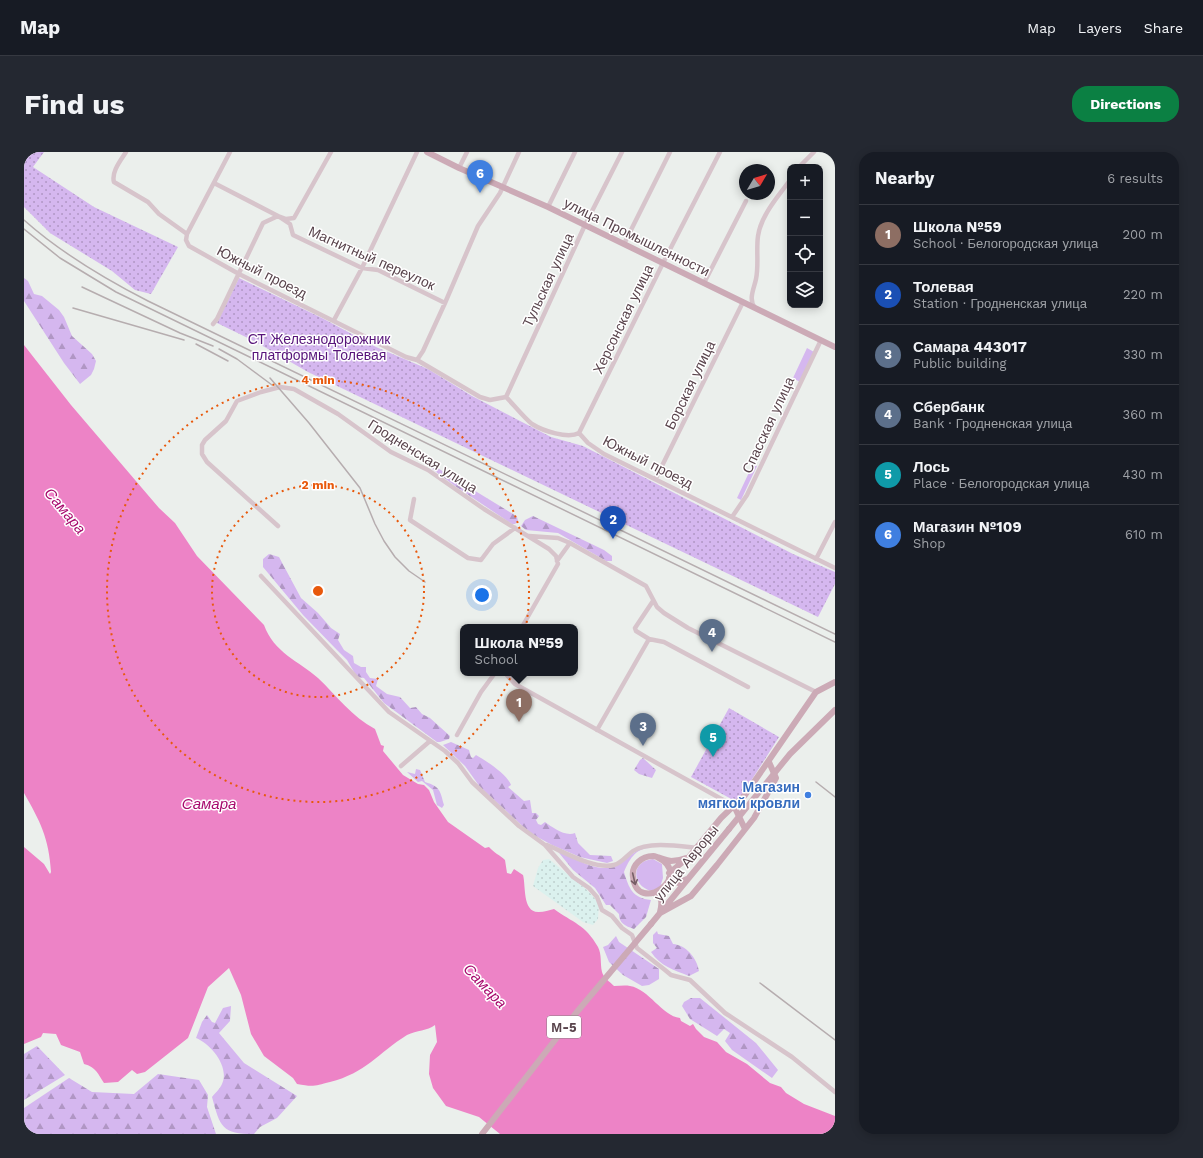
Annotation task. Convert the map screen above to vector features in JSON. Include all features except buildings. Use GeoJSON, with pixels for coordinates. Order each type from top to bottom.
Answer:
{"type":"FeatureCollection","features":[{"type":"Feature","properties":{"kind":"main road","name":"улица Промышленности"},"geometry":{"type":"LineString","coordinates":[[427,152],[459,168],[548,207],[835,347]]}},
{"type":"Feature","properties":{"kind":"main road"},"geometry":{"type":"LineString","coordinates":[[654,894],[665,888],[669,876],[697,848],[745,795],[816,692],[835,682]]}},
{"type":"Feature","properties":{"kind":"main road","name":"улица Авроры"},"geometry":{"type":"LineString","coordinates":[[482,1134],[576,1013],[689,879],[790,754],[835,710]]}},
{"type":"Feature","properties":{"kind":"main road"},"geometry":{"type":"LineString","coordinates":[[660,913],[691,896],[760,809],[776,778],[769,762]]}},
{"type":"Feature","properties":{"kind":"main road"},"geometry":{"type":"LineString","coordinates":[[734,806],[745,829]]}},
{"type":"Feature","properties":{"kind":"main road"},"geometry":{"type":"LineString","coordinates":[[660,913],[661,899],[658,895],[640,890],[634,882],[632,875],[635,866],[641,859],[652,856],[677,861],[689,856]]}},
{"type":"Feature","properties":{"kind":"main road"},"geometry":{"type":"LineString","coordinates":[[657,857],[666,864],[669,876],[678,883],[689,879]]}},
{"type":"Feature","properties":{"kind":"main road"},"geometry":{"type":"LineString","coordinates":[[683,886],[682,895],[686,898],[691,896]]}},
{"type":"Feature","properties":{"kind":"street"},"geometry":{"type":"LineString","coordinates":[[126,152],[119,162],[113,178],[116,185],[148,202],[159,214],[188,234],[230,152]]}},
{"type":"Feature","properties":{"kind":"street"},"geometry":{"type":"LineString","coordinates":[[212,324],[217,319],[263,223],[278,216],[291,220],[298,213],[330,152]]}},
{"type":"Feature","properties":{"kind":"street"},"geometry":{"type":"LineString","coordinates":[[334,320],[362,268],[417,152]]}},
{"type":"Feature","properties":{"kind":"street"},"geometry":{"type":"LineString","coordinates":[[459,168],[467,152]]}},
{"type":"Feature","properties":{"kind":"street"},"geometry":{"type":"LineString","coordinates":[[417,360],[423,351],[445,303],[478,226],[502,187],[519,152]]}},
{"type":"Feature","properties":{"kind":"street"},"geometry":{"type":"LineString","coordinates":[[548,207],[575,152]]}},
{"type":"Feature","properties":{"kind":"street","name":"Тульская улица"},"geometry":{"type":"LineString","coordinates":[[506,397],[585,225],[622,152]]}},
{"type":"Feature","properties":{"kind":"street"},"geometry":{"type":"LineString","coordinates":[[624,244],[670,152]]}},
{"type":"Feature","properties":{"kind":"street","name":"Херсонская улица"},"geometry":{"type":"LineString","coordinates":[[579,433],[720,152]]}},
{"type":"Feature","properties":{"kind":"street"},"geometry":{"type":"LineString","coordinates":[[802,164],[814,152]]}},
{"type":"Feature","properties":{"kind":"street","name":"Магнитный переулок"},"geometry":{"type":"LineString","coordinates":[[214,183],[278,216],[290,224],[293,235],[362,268],[378,270],[445,303]]}},
{"type":"Feature","properties":{"kind":"street"},"geometry":{"type":"LineString","coordinates":[[756,308],[752,304],[752,296],[756,278],[757,253],[761,226],[787,185]]}},
{"type":"Feature","properties":{"kind":"street"},"geometry":{"type":"LineString","coordinates":[[704,283],[746,201]]}},
{"type":"Feature","properties":{"kind":"street","name":"Южный проезд"},"geometry":{"type":"LineString","coordinates":[[188,234],[186,240],[189,246],[239,274],[406,357],[417,360],[480,397],[490,400],[506,397]]}},
{"type":"Feature","properties":{"kind":"street","name":"Борская улица"},"geometry":{"type":"LineString","coordinates":[[656,478],[743,302]]}},
{"type":"Feature","properties":{"kind":"street","name":"Спасская улица"},"geometry":{"type":"LineString","coordinates":[[732,517],[747,495],[821,340]]}},
{"type":"Feature","properties":{"kind":"street","name":"Гродненская улица"},"geometry":{"type":"LineString","coordinates":[[278,526],[207,462],[202,454],[202,445],[205,440],[226,421],[237,401],[261,392],[284,387],[294,389],[338,414],[390,452],[428,470],[549,549],[556,559]]}},
{"type":"Feature","properties":{"kind":"street"},"geometry":{"type":"LineString","coordinates":[[506,397],[531,424],[562,435],[574,436],[579,433]]}},
{"type":"Feature","properties":{"kind":"street","name":"Южный проезд"},"geometry":{"type":"LineString","coordinates":[[579,433],[588,443],[604,454],[656,478],[835,568]]}},
{"type":"Feature","properties":{"kind":"street"},"geometry":{"type":"LineString","coordinates":[[414,499],[410,520],[468,558],[481,560],[493,544],[515,528]]}},
{"type":"Feature","properties":{"kind":"street"},"geometry":{"type":"LineString","coordinates":[[816,559],[835,522]]}},
{"type":"Feature","properties":{"kind":"street","name":"Гродненская улица"},"geometry":{"type":"LineString","coordinates":[[528,536],[558,538],[570,543],[646,586],[653,601],[664,613],[688,628],[816,692]]}},
{"type":"Feature","properties":{"kind":"street"},"geometry":{"type":"LineString","coordinates":[[524,624],[558,564],[556,559],[570,543]]}},
{"type":"Feature","properties":{"kind":"street"},"geometry":{"type":"LineString","coordinates":[[261,576],[389,712],[458,763],[472,782],[519,826],[545,845],[589,863],[605,866],[614,865],[633,851],[651,845],[697,848]]}},
{"type":"Feature","properties":{"kind":"street"},"geometry":{"type":"LineString","coordinates":[[653,601],[634,630],[649,639],[664,642],[748,687]]}},
{"type":"Feature","properties":{"kind":"street"},"geometry":{"type":"LineString","coordinates":[[597,730],[649,639]]}},
{"type":"Feature","properties":{"kind":"street"},"geometry":{"type":"LineString","coordinates":[[457,735],[481,692],[493,676]]}},
{"type":"Feature","properties":{"kind":"street"},"geometry":{"type":"LineString","coordinates":[[508,676],[515,684],[734,806]]}},
{"type":"Feature","properties":{"kind":"street"},"geometry":{"type":"LineString","coordinates":[[401,766],[430,741]]}},
{"type":"Feature","properties":{"kind":"street"},"geometry":{"type":"LineString","coordinates":[[545,845],[564,868],[597,897],[602,910],[612,916],[622,928],[632,935],[637,948],[671,975],[690,980],[725,1013],[792,1057],[835,1092]]}},
{"type":"Feature","properties":{"kind":"green space"},"geometry":{"type":"Polygon","coordinates":[[[24,152],[44,152],[33,167],[94,207],[178,247],[151,294],[135,290],[112,271],[50,233],[24,207],[24,152]]]}},
{"type":"Feature","properties":{"kind":"green space"},"geometry":{"type":"Polygon","coordinates":[[[24,278],[28,281],[34,294],[42,296],[59,310],[64,317],[72,336],[92,354],[96,361],[91,375],[80,384],[64,363],[24,301],[24,278]]]}},
{"type":"Feature","properties":{"kind":"green space","name":"СТ Железнодорожник платформы Толевая"},"geometry":{"type":"Polygon","coordinates":[[[239,278],[322,318],[376,347],[428,369],[472,396],[551,437],[583,446],[793,554],[835,572],[835,584],[818,617],[308,372],[254,341],[217,323],[239,278]]]}},
{"type":"Feature","properties":{"kind":"green space"},"geometry":{"type":"Polygon","coordinates":[[[807,348],[814,352],[800,382],[793,378],[807,348]]]}},
{"type":"Feature","properties":{"kind":"green space"},"geometry":{"type":"Polygon","coordinates":[[[424,463],[431,464],[513,514],[517,517],[518,521],[515,524],[512,524],[455,486],[424,463]]]}},
{"type":"Feature","properties":{"kind":"green space"},"geometry":{"type":"Polygon","coordinates":[[[753,464],[757,466],[741,500],[737,498],[753,464]]]}},
{"type":"Feature","properties":{"kind":"green space"},"geometry":{"type":"Polygon","coordinates":[[[533,516],[604,550],[612,556],[612,561],[606,561],[558,533],[526,530],[521,526],[525,520],[533,516]]]}},
{"type":"Feature","properties":{"kind":"green space"},"geometry":{"type":"Polygon","coordinates":[[[269,554],[279,557],[301,598],[318,613],[331,628],[340,634],[338,640],[344,650],[353,656],[354,663],[361,667],[366,667],[366,672],[370,678],[378,679],[376,686],[387,694],[400,697],[410,708],[416,707],[422,714],[430,718],[450,736],[449,739],[437,742],[384,703],[364,678],[357,677],[347,660],[303,615],[263,567],[263,559],[269,554]]]}},
{"type":"Feature","properties":{"kind":"green space"},"geometry":{"type":"Polygon","coordinates":[[[729,708],[779,737],[742,795],[735,801],[691,777],[729,708]]]}},
{"type":"Feature","properties":{"kind":"green space"},"geometry":{"type":"Polygon","coordinates":[[[451,742],[469,750],[471,757],[473,758],[476,755],[501,772],[511,785],[508,787],[524,801],[530,800],[532,813],[536,813],[539,816],[536,820],[538,824],[541,825],[545,822],[563,833],[575,833],[578,843],[590,855],[611,856],[613,861],[607,863],[580,857],[552,845],[530,833],[480,787],[465,766],[443,745],[451,742]]]}},
{"type":"Feature","properties":{"kind":"green space"},"geometry":{"type":"Polygon","coordinates":[[[643,758],[656,770],[652,778],[639,774],[634,770],[643,758]]]}},
{"type":"Feature","properties":{"kind":"green space"},"geometry":{"type":"Polygon","coordinates":[[[416,769],[420,770],[425,782],[439,790],[444,805],[442,808],[437,805],[433,790],[422,781],[418,782],[407,772],[415,774],[416,769]]]}},
{"type":"Feature","properties":{"kind":"green space"},"geometry":{"type":"Polygon","coordinates":[[[643,847],[649,848],[640,850],[636,853],[630,859],[624,872],[632,891],[639,897],[651,900],[646,917],[634,929],[623,924],[620,920],[619,914],[610,905],[606,905],[595,888],[573,870],[555,848],[589,865],[603,868],[610,867],[618,863],[643,847]]]}},
{"type":"Feature","properties":{"kind":"green space"},"geometry":{"type":"Polygon","coordinates":[[[653,859],[662,864],[663,878],[660,887],[651,891],[644,888],[640,884],[636,874],[637,868],[641,864],[653,859]]]}},
{"type":"Feature","properties":{"kind":"green space"},"geometry":{"type":"Polygon","coordinates":[[[657,931],[658,934],[669,936],[673,944],[682,947],[690,953],[696,961],[699,971],[689,976],[668,967],[659,961],[651,952],[657,948],[653,943],[653,935],[657,931]]]}},
{"type":"Feature","properties":{"kind":"green space"},"geometry":{"type":"Polygon","coordinates":[[[616,936],[619,942],[659,969],[659,979],[649,985],[642,986],[623,975],[609,962],[603,947],[608,945],[616,936]]]}},
{"type":"Feature","properties":{"kind":"green space"},"geometry":{"type":"Polygon","coordinates":[[[691,998],[700,998],[756,1043],[778,1070],[772,1078],[732,1050],[725,1041],[730,1033],[724,1029],[717,1036],[690,1019],[682,1006],[684,1002],[691,998]]]}},
{"type":"Feature","properties":{"kind":"green space"},"geometry":{"type":"Polygon","coordinates":[[[231,1006],[230,1021],[219,1033],[244,1063],[297,1096],[277,1118],[260,1127],[254,1134],[243,1134],[229,1130],[220,1122],[212,1097],[222,1084],[224,1077],[223,1070],[218,1057],[208,1045],[196,1038],[202,1022],[207,1015],[212,1022],[215,1023],[223,1008],[231,1006]]]}},
{"type":"Feature","properties":{"kind":"green space"},"geometry":{"type":"Polygon","coordinates":[[[37,1046],[65,1075],[24,1100],[24,1054],[37,1046]]]}},
{"type":"Feature","properties":{"kind":"green space"},"geometry":{"type":"Polygon","coordinates":[[[158,1074],[199,1080],[208,1095],[207,1107],[216,1134],[24,1134],[24,1108],[69,1078],[92,1092],[134,1094],[158,1074]]]}},
{"type":"Feature","properties":{"kind":"sand"},"geometry":{"type":"Polygon","coordinates":[[[549,859],[587,890],[599,903],[598,919],[593,925],[583,922],[533,886],[538,868],[543,860],[549,859]]]}},
{"type":"Feature","properties":{"kind":"water","name":"Самара"},"geometry":{"type":"Polygon","coordinates":[[[24,345],[71,405],[159,508],[175,523],[197,556],[264,625],[268,635],[280,650],[311,672],[345,706],[375,729],[381,745],[384,746],[383,751],[403,775],[418,784],[424,785],[429,790],[434,802],[448,822],[485,848],[489,847],[503,858],[505,860],[507,873],[511,874],[514,869],[523,875],[527,903],[530,908],[539,912],[554,909],[578,925],[588,933],[598,947],[603,974],[605,978],[614,986],[628,986],[637,988],[667,1013],[680,1018],[681,1021],[690,1026],[693,1024],[704,1037],[717,1042],[726,1052],[747,1064],[770,1083],[781,1087],[786,1093],[804,1104],[835,1116],[835,1134],[500,1134],[479,1117],[446,1106],[433,1088],[429,1074],[430,1055],[437,1042],[435,1025],[407,1035],[363,1068],[342,1078],[314,1086],[297,1084],[293,1078],[264,1056],[251,1034],[241,995],[229,968],[208,987],[188,1038],[145,1072],[137,1074],[132,1070],[118,1082],[104,1083],[94,1069],[84,1064],[80,1052],[61,1045],[56,1034],[43,1033],[41,1037],[24,1044],[24,847],[44,864],[50,874],[51,872],[48,849],[43,830],[24,793],[24,345]]]}},
{"type":"Feature","properties":{"kind":"railway"},"geometry":{"type":"LineString","coordinates":[[24,220],[38,232],[83,264],[148,301],[835,634]]}},
{"type":"Feature","properties":{"kind":"railway"},"geometry":{"type":"LineString","coordinates":[[24,229],[60,258],[116,292],[835,642]]}},
{"type":"Feature","properties":{"kind":"railway"},"geometry":{"type":"LineString","coordinates":[[82,287],[180,333],[213,346]]}},
{"type":"Feature","properties":{"kind":"railway"},"geometry":{"type":"LineString","coordinates":[[73,308],[184,340]]}},
{"type":"Feature","properties":{"kind":"railway"},"geometry":{"type":"LineString","coordinates":[[196,344],[228,361]]}},
{"type":"Feature","properties":{"kind":"railway"},"geometry":{"type":"LineString","coordinates":[[219,349],[237,359],[272,385]]}},
{"type":"Feature","properties":{"kind":"railway"},"geometry":{"type":"LineString","coordinates":[[270,378],[309,423],[360,488],[375,524],[395,557],[409,571],[425,582]]}},
{"type":"Feature","properties":{"kind":"railway"},"geometry":{"type":"LineString","coordinates":[[816,782],[835,797]]}},
{"type":"Feature","properties":{"kind":"railway"},"geometry":{"type":"LineString","coordinates":[[760,983],[835,1040]]}},
{"type":"Feature","properties":{"kind":"place","name":"Магазин №109"},"geometry":{"type":"Point","coordinates":[480,193]}},
{"type":"Feature","properties":{"kind":"place","name":"Толевая"},"geometry":{"type":"Point","coordinates":[613,539]}},
{"type":"Feature","properties":{"kind":"place","name":"Сбербанк"},"geometry":{"type":"Point","coordinates":[712,652]}},
{"type":"Feature","properties":{"kind":"place","name":"Школа №59"},"geometry":{"type":"Point","coordinates":[519,722]}},
{"type":"Feature","properties":{"kind":"place","name":"Самара 443017"},"geometry":{"type":"Point","coordinates":[643,746]}},
{"type":"Feature","properties":{"kind":"place","name":"Лось"},"geometry":{"type":"Point","coordinates":[713,757]}},
{"type":"Feature","properties":{"kind":"place","name":"Магазин мягкой кровли"},"geometry":{"type":"Point","coordinates":[808,795]}}]}
